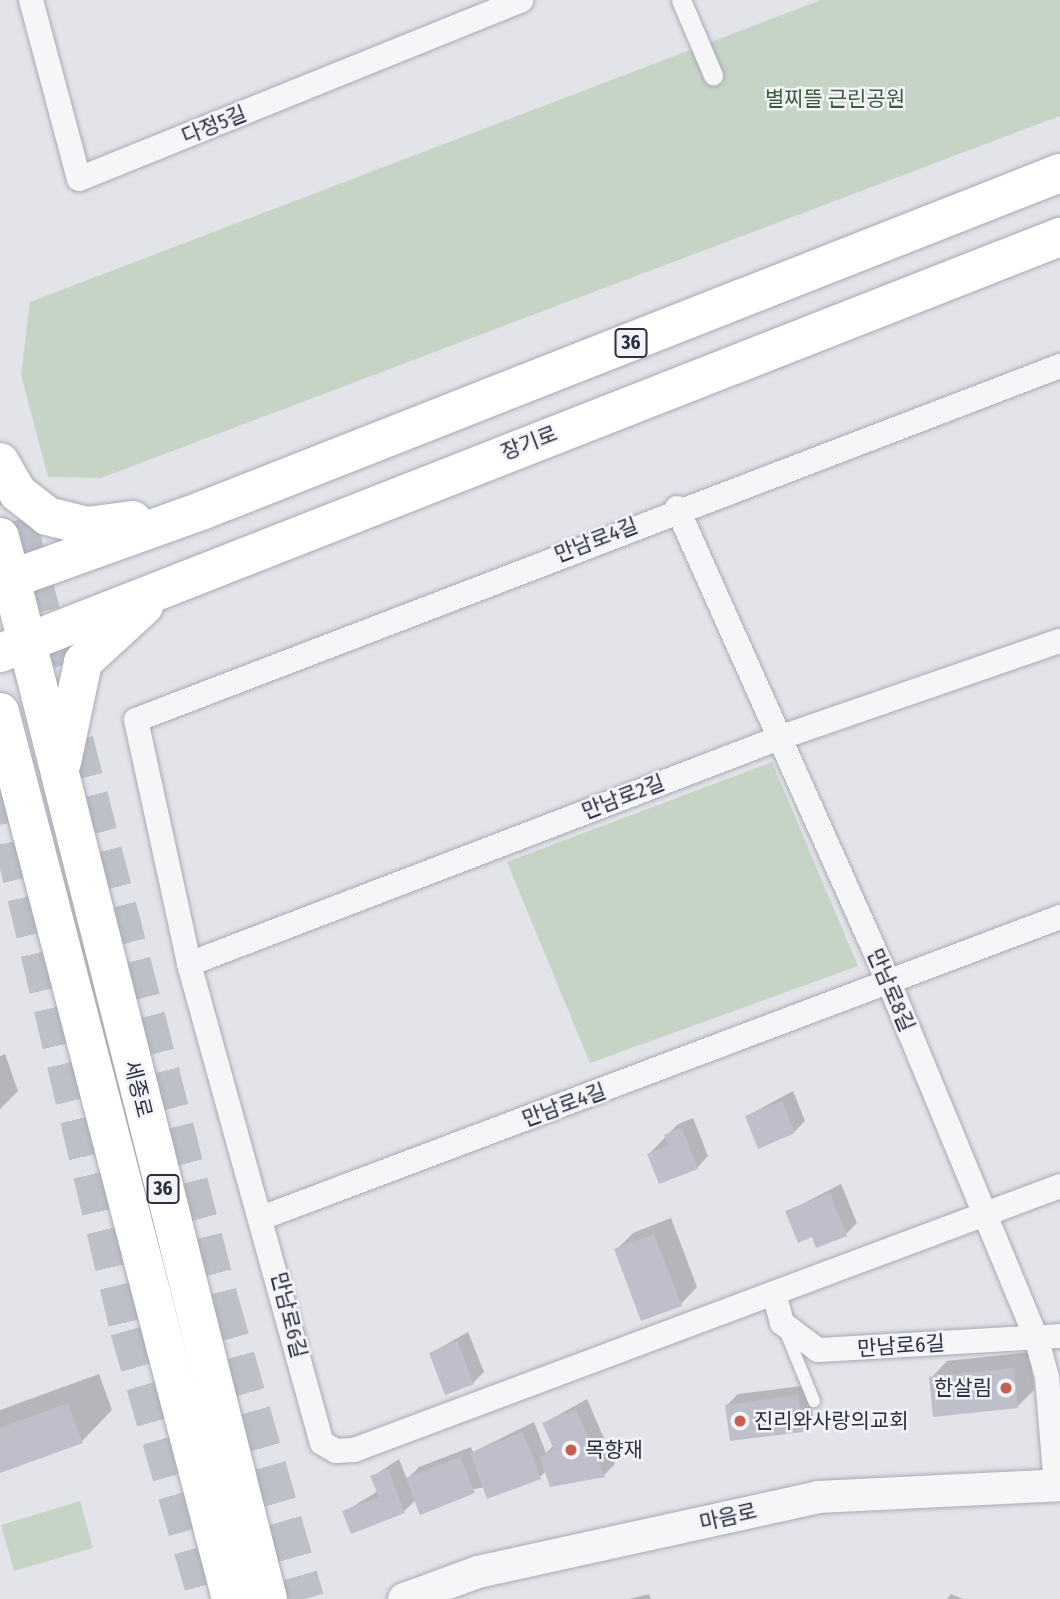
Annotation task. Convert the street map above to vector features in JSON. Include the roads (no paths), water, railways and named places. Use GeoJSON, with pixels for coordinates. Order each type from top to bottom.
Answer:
{"type":"FeatureCollection","features":[{"type":"Feature","properties":{"kind":"main road","name":"36"},"geometry":{"type":"LineString","coordinates":[[201,511],[1060,173]]}},
{"type":"Feature","properties":{"kind":"main road","name":"장기로"},"geometry":{"type":"LineString","coordinates":[[13,648],[212,567],[1060,237]]}},
{"type":"Feature","properties":{"kind":"main road"},"geometry":{"type":"LineString","coordinates":[[0,462],[18,493],[47,516],[87,526],[201,511]]}},
{"type":"Feature","properties":{"kind":"main road"},"geometry":{"type":"LineString","coordinates":[[5,581],[201,511]]}},
{"type":"Feature","properties":{"kind":"main road","name":"세종로"},"geometry":{"type":"LineString","coordinates":[[0,537],[13,648],[60,778],[268,1599]]}},
{"type":"Feature","properties":{"kind":"main road","name":"36"},"geometry":{"type":"LineString","coordinates":[[60,778],[83,662],[145,605],[212,567]]}},
{"type":"Feature","properties":{"kind":"main road","name":"세종로"},"geometry":{"type":"LineString","coordinates":[[0,712],[9,772],[231,1599]]}},
{"type":"Feature","properties":{"kind":"street","name":"다정5길"},"geometry":{"type":"LineString","coordinates":[[31,0],[79,180],[479,8],[521,0]]}},
{"type":"Feature","properties":{"kind":"street"},"geometry":{"type":"LineString","coordinates":[[681,0],[713,75]]}},
{"type":"Feature","properties":{"kind":"street","name":"만남로4길"},"geometry":{"type":"LineString","coordinates":[[136,720],[677,508],[1060,366]]}},
{"type":"Feature","properties":{"kind":"street","name":"만남로8길"},"geometry":{"type":"LineString","coordinates":[[677,508],[782,737],[890,985],[986,1216],[1048,1336],[1047,1377],[1058,1486]]}},
{"type":"Feature","properties":{"kind":"street","name":"만남로2길"},"geometry":{"type":"LineString","coordinates":[[189,964],[782,737],[1060,641]]}},
{"type":"Feature","properties":{"kind":"street","name":"만남로6길"},"geometry":{"type":"LineString","coordinates":[[136,720],[189,964],[264,1217],[321,1443],[336,1451],[354,1450],[986,1216],[1060,1186]]}},
{"type":"Feature","properties":{"kind":"street","name":"만남로4길"},"geometry":{"type":"LineString","coordinates":[[264,1217],[890,985],[1060,917]]}},
{"type":"Feature","properties":{"kind":"street"},"geometry":{"type":"LineString","coordinates":[[774,1293],[782,1323]]}},
{"type":"Feature","properties":{"kind":"street","name":"만남로6길"},"geometry":{"type":"LineString","coordinates":[[782,1323],[818,1350],[1048,1336]]}},
{"type":"Feature","properties":{"kind":"street","name":"마음로"},"geometry":{"type":"LineString","coordinates":[[404,1599],[478,1573],[818,1497],[1058,1486]]}},
{"type":"Feature","properties":{"kind":"lane"},"geometry":{"type":"LineString","coordinates":[[782,1323],[814,1401]]}},
{"type":"Feature","properties":{"kind":"tunnel"},"geometry":{"type":"LineString","coordinates":[[3,465],[220,1302],[305,1599]]}},
{"type":"Feature","properties":{"kind":"tunnel"},"geometry":{"type":"LineString","coordinates":[[0,786],[129,1330],[207,1599]]}},
{"type":"Feature","properties":{"kind":"place","name":"한살림"},"geometry":{"type":"Point","coordinates":[1006,1388]}},
{"type":"Feature","properties":{"kind":"place","name":"진리와사랑의교회"},"geometry":{"type":"Point","coordinates":[740,1421]}},
{"type":"Feature","properties":{"kind":"place","name":"목향재"},"geometry":{"type":"Point","coordinates":[571,1450]}},
{"type":"Feature","properties":{"kind":"park label","name":"별찌뜰 근린공원"},"geometry":{"type":"Point","coordinates":[835,99]}}]}
